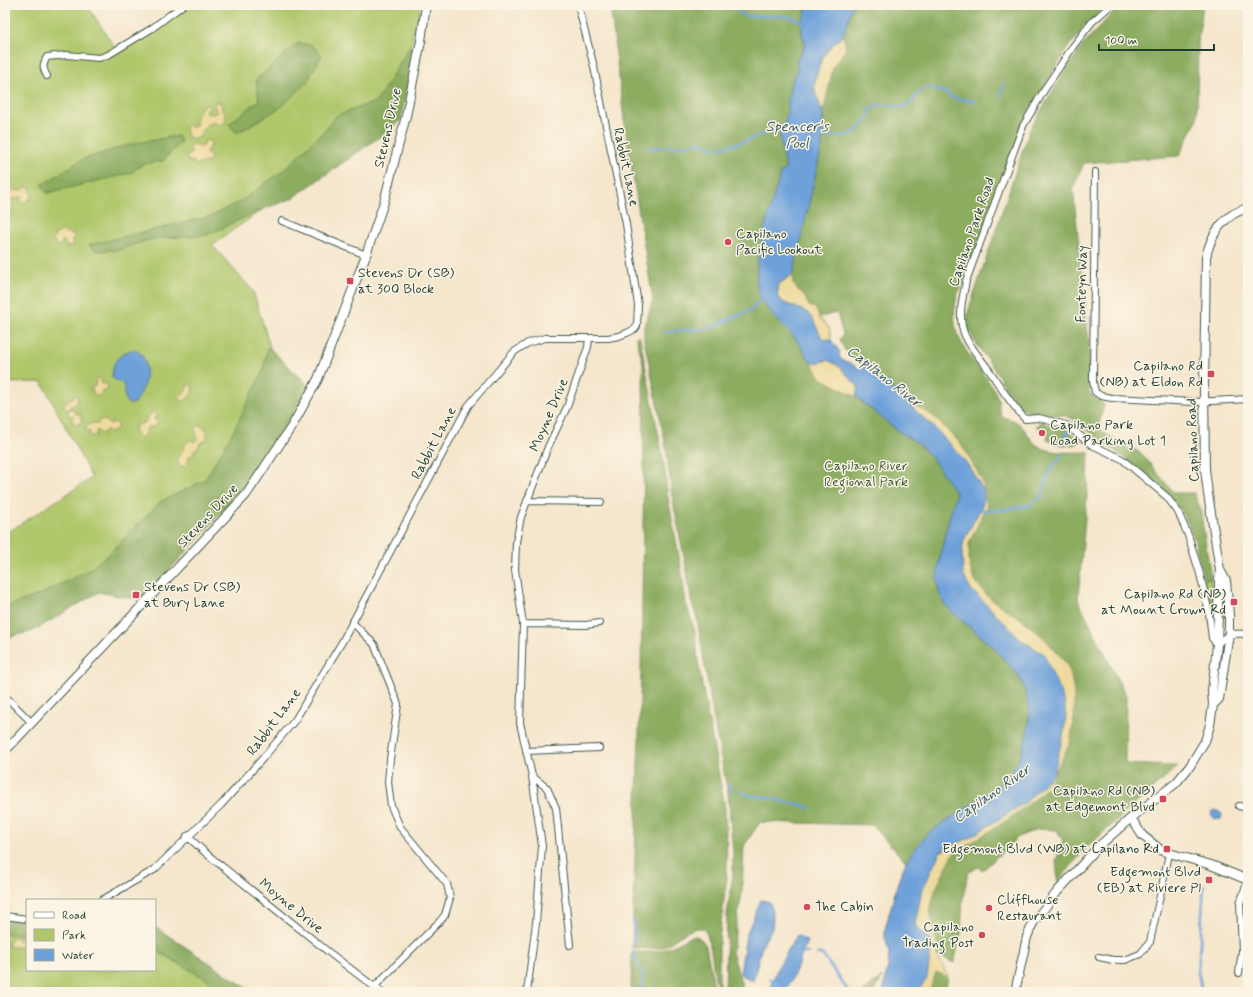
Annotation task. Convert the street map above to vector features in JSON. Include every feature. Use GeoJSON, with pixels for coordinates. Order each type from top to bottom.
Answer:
{"type":"FeatureCollection","features":[{"type":"Feature","properties":{"kind":"main road","name":"Stevens Drive"},"geometry":{"type":"LineString","coordinates":[[5,752],[246,495],[292,426],[318,379],[366,255],[384,202],[406,116],[421,41],[426,5]]}},
{"type":"Feature","properties":{"kind":"main road","name":"Capilano Road"},"geometry":{"type":"LineString","coordinates":[[1015,992],[1027,937],[1033,923],[1057,892],[1100,845],[1131,818],[1176,783],[1190,766],[1205,741],[1210,725],[1213,705],[1212,691],[1217,645],[1220,570],[1207,488],[1204,401],[1206,257],[1209,243],[1218,227],[1234,213],[1248,208]]}},
{"type":"Feature","properties":{"kind":"main road","name":"Capilano Road"},"geometry":{"type":"LineString","coordinates":[[1213,705],[1219,699],[1229,634],[1226,580],[1220,570]]}},
{"type":"Feature","properties":{"kind":"main road"},"geometry":{"type":"LineString","coordinates":[[1219,600],[1225,615],[1224,626],[1229,634]]}},
{"type":"Feature","properties":{"kind":"main road"},"geometry":{"type":"LineString","coordinates":[[1217,645],[1221,656],[1218,677],[1221,686]]}},
{"type":"Feature","properties":{"kind":"main road"},"geometry":{"type":"LineString","coordinates":[[1131,818],[1142,835],[1162,851],[1211,865],[1248,880]]}},
{"type":"Feature","properties":{"kind":"street"},"geometry":{"type":"LineString","coordinates":[[47,76],[43,69],[44,62],[47,57],[67,55],[99,58],[108,55],[151,29],[183,5]]}},
{"type":"Feature","properties":{"kind":"street","name":"Rabbit Lane"},"geometry":{"type":"LineString","coordinates":[[104,899],[154,870],[187,836],[221,805],[295,720],[342,642],[468,406],[514,352],[528,343],[545,338],[608,338],[619,336],[637,326],[638,311],[626,224],[594,67],[578,5]]}},
{"type":"Feature","properties":{"kind":"street","name":"Capilano Park Road"},"geometry":{"type":"LineString","coordinates":[[1111,5],[1092,22],[1074,45],[1046,87],[1023,126],[966,281],[961,306],[962,326],[967,339],[1001,390],[1025,419],[1039,418],[1066,425],[1092,445],[1122,460],[1167,496],[1178,512],[1188,535],[1200,574],[1209,613],[1212,638],[1217,645]]}},
{"type":"Feature","properties":{"kind":"street","name":"Fonteyn Way"},"geometry":{"type":"LineString","coordinates":[[1095,172],[1094,389],[1097,394],[1112,398],[1204,401]]}},
{"type":"Feature","properties":{"kind":"street"},"geometry":{"type":"LineString","coordinates":[[282,221],[366,255]]}},
{"type":"Feature","properties":{"kind":"street","name":"Moyne Drive"},"geometry":{"type":"LineString","coordinates":[[528,992],[536,922],[542,846],[532,776],[520,723],[523,624],[516,583],[515,554],[520,522],[527,501],[548,447],[567,407],[588,347],[589,338]]}},
{"type":"Feature","properties":{"kind":"street"},"geometry":{"type":"LineString","coordinates":[[1204,401],[1248,399]]}},
{"type":"Feature","properties":{"kind":"street"},"geometry":{"type":"LineString","coordinates":[[527,501],[601,502]]}},
{"type":"Feature","properties":{"kind":"street"},"geometry":{"type":"LineString","coordinates":[[352,622],[374,644],[398,704],[388,782],[391,806],[400,827],[447,884],[450,898],[445,915],[440,921],[375,986]]}},
{"type":"Feature","properties":{"kind":"street"},"geometry":{"type":"LineString","coordinates":[[523,624],[586,626],[599,623]]}},
{"type":"Feature","properties":{"kind":"street"},"geometry":{"type":"LineString","coordinates":[[1217,645],[1223,637],[1229,634],[1248,634]]}},
{"type":"Feature","properties":{"kind":"street"},"geometry":{"type":"LineString","coordinates":[[5,696],[32,722]]}},
{"type":"Feature","properties":{"kind":"street"},"geometry":{"type":"LineString","coordinates":[[526,751],[599,748]]}},
{"type":"Feature","properties":{"kind":"street"},"geometry":{"type":"LineString","coordinates":[[532,776],[547,788],[556,808],[570,945]]}},
{"type":"Feature","properties":{"kind":"street"},"geometry":{"type":"LineString","coordinates":[[1239,806],[1248,808]]}},
{"type":"Feature","properties":{"kind":"street","name":"Moyne Drive"},"geometry":{"type":"LineString","coordinates":[[187,836],[208,855],[331,954],[381,992]]}},
{"type":"Feature","properties":{"kind":"street"},"geometry":{"type":"LineString","coordinates":[[1099,957],[1113,960],[1125,960],[1140,954],[1150,942],[1169,854]]}},
{"type":"Feature","properties":{"kind":"street"},"geometry":{"type":"LineString","coordinates":[[1239,973],[1242,951],[1240,903],[1248,880]]}},
{"type":"Feature","properties":{"kind":"street"},"geometry":{"type":"LineString","coordinates":[[5,916],[26,919]]}},
{"type":"Feature","properties":{"kind":"green space"},"geometry":{"type":"Polygon","coordinates":[[[5,5],[87,5],[117,51],[186,5],[419,5],[420,11],[391,119],[212,245],[253,291],[271,350],[310,387],[142,600],[99,592],[5,628],[5,534],[92,478],[42,382],[5,383],[5,5]]]}},
{"type":"Feature","properties":{"kind":"green space","name":"Capilano River Regional Park"},"geometry":{"type":"Polygon","coordinates":[[[610,5],[810,5],[806,10],[802,33],[805,44],[796,59],[798,69],[791,82],[787,115],[780,137],[786,167],[784,171],[781,172],[758,260],[769,311],[794,337],[821,378],[856,397],[901,433],[919,444],[932,458],[956,493],[941,551],[937,577],[952,612],[992,646],[1018,675],[1025,689],[1030,713],[1026,739],[1019,759],[1008,778],[930,832],[917,845],[906,862],[872,825],[760,822],[744,846],[742,893],[732,952],[743,989],[741,992],[725,992],[727,915],[733,874],[733,852],[728,793],[697,619],[691,600],[672,496],[666,447],[644,339],[644,327],[653,301],[624,120],[610,5]]]}},
{"type":"Feature","properties":{"kind":"green space"},"geometry":{"type":"Polygon","coordinates":[[[854,5],[1107,5],[1087,25],[1067,49],[1030,109],[969,269],[960,288],[954,316],[955,324],[962,344],[998,398],[1000,413],[1004,417],[1019,424],[1032,441],[1040,447],[1051,451],[1089,452],[1078,600],[1126,696],[1125,764],[1178,766],[1085,849],[1058,882],[1056,861],[1063,841],[1057,830],[1038,829],[1018,837],[982,871],[978,867],[968,873],[963,897],[961,933],[954,963],[937,955],[937,944],[930,910],[935,890],[953,854],[1001,824],[1048,786],[1070,743],[1074,719],[1066,663],[1044,638],[1024,621],[986,595],[973,578],[969,562],[969,543],[987,505],[933,416],[892,390],[892,385],[877,379],[868,368],[844,349],[840,339],[843,335],[837,313],[819,317],[817,311],[810,306],[803,294],[793,284],[793,274],[822,145],[823,113],[833,67],[846,49],[843,36],[854,5]]]}},
{"type":"Feature","properties":{"kind":"green space"},"geometry":{"type":"Polygon","coordinates":[[[1119,5],[1203,5],[1198,41],[1197,120],[1179,156],[1084,163],[1073,188],[1089,341],[1089,393],[1104,405],[1098,427],[1104,433],[1141,453],[1174,493],[1194,493],[1200,508],[1211,578],[1204,579],[1194,538],[1187,521],[1180,510],[1126,459],[1071,418],[1064,415],[1047,415],[1028,411],[1019,406],[1008,393],[999,376],[976,343],[967,327],[968,312],[1030,129],[1067,67],[1086,41],[1119,5]]]}},
{"type":"Feature","properties":{"kind":"green space"},"geometry":{"type":"Polygon","coordinates":[[[298,43],[312,45],[322,55],[307,82],[283,106],[237,133],[229,124],[259,100],[256,80],[298,43]]]}},
{"type":"Feature","properties":{"kind":"green space"},"geometry":{"type":"Polygon","coordinates":[[[411,45],[412,58],[401,120],[381,136],[291,199],[263,209],[207,235],[152,239],[118,250],[96,251],[89,245],[211,216],[243,200],[285,169],[327,128],[336,116],[377,101],[411,45]]]}},
{"type":"Feature","properties":{"kind":"green space"},"geometry":{"type":"Polygon","coordinates":[[[178,136],[181,142],[163,161],[143,164],[131,173],[47,193],[42,185],[83,159],[135,143],[178,136]]]}},
{"type":"Feature","properties":{"kind":"green space"},"geometry":{"type":"Polygon","coordinates":[[[638,336],[640,338],[664,464],[668,498],[686,603],[695,632],[699,668],[725,808],[727,864],[726,885],[719,939],[719,991],[715,977],[709,940],[703,929],[699,928],[689,931],[663,947],[652,949],[632,948],[641,673],[644,458],[643,363],[636,337],[638,336]]]}},
{"type":"Feature","properties":{"kind":"green space"},"geometry":{"type":"Polygon","coordinates":[[[268,347],[310,387],[247,485],[142,600],[99,592],[33,631],[5,638],[5,607],[39,595],[85,572],[109,554],[160,502],[205,480],[233,432],[263,371],[268,347]]]}},
{"type":"Feature","properties":{"kind":"green space"},"geometry":{"type":"Polygon","coordinates":[[[1040,422],[1066,429],[1080,440],[1080,442],[1068,445],[1047,440],[1048,432],[1036,426],[1040,422]]]}},
{"type":"Feature","properties":{"kind":"green space"},"geometry":{"type":"Polygon","coordinates":[[[1211,578],[1213,618],[1204,579],[1211,578]]]}},
{"type":"Feature","properties":{"kind":"green space"},"geometry":{"type":"Polygon","coordinates":[[[5,920],[26,920],[26,971],[156,971],[156,928],[253,992],[5,992],[5,920]]]}},
{"type":"Feature","properties":{"kind":"green space"},"geometry":{"type":"Polygon","coordinates":[[[5,920],[26,920],[26,934],[5,934],[5,920]]]}},
{"type":"Feature","properties":{"kind":"green space"},"geometry":{"type":"Polygon","coordinates":[[[156,928],[253,992],[229,992],[156,951],[156,928]]]}},
{"type":"Feature","properties":{"kind":"green space"},"geometry":{"type":"Polygon","coordinates":[[[691,936],[700,938],[706,946],[715,992],[631,992],[632,952],[663,950],[676,945],[691,936]]]}},
{"type":"Feature","properties":{"kind":"green space"},"geometry":{"type":"Polygon","coordinates":[[[936,972],[948,977],[945,992],[929,992],[936,972]]]}},
{"type":"Feature","properties":{"kind":"green space"},"geometry":{"type":"Polygon","coordinates":[[[882,977],[875,992],[863,992],[882,977]]]}},
{"type":"Feature","properties":{"kind":"sand"},"geometry":{"type":"Polygon","coordinates":[[[843,36],[846,49],[833,67],[823,113],[815,93],[815,82],[821,62],[826,52],[843,36]]]}},
{"type":"Feature","properties":{"kind":"sand"},"geometry":{"type":"Polygon","coordinates":[[[216,101],[221,103],[222,110],[226,113],[225,122],[220,125],[214,122],[206,125],[207,127],[202,131],[202,135],[196,139],[187,137],[185,127],[189,124],[191,128],[196,125],[196,116],[203,106],[207,104],[209,106],[209,109],[205,111],[206,113],[217,113],[214,105],[216,101]]]}},
{"type":"Feature","properties":{"kind":"sand"},"geometry":{"type":"Polygon","coordinates":[[[207,140],[211,143],[211,146],[206,151],[211,157],[210,161],[195,165],[194,162],[188,161],[186,156],[192,153],[189,148],[190,145],[195,144],[200,147],[205,144],[203,142],[207,140]]]}},
{"type":"Feature","properties":{"kind":"sand"},"geometry":{"type":"Polygon","coordinates":[[[26,187],[30,188],[32,197],[24,203],[21,202],[20,196],[12,199],[12,211],[5,213],[5,194],[10,191],[22,190],[26,187]]]}},
{"type":"Feature","properties":{"kind":"sand"},"geometry":{"type":"Polygon","coordinates":[[[62,231],[74,235],[75,237],[72,239],[72,246],[66,247],[63,240],[60,245],[57,246],[53,240],[55,238],[54,235],[62,231]]]}},
{"type":"Feature","properties":{"kind":"sand"},"geometry":{"type":"Polygon","coordinates":[[[793,274],[793,284],[803,294],[809,306],[815,308],[819,318],[829,327],[831,340],[822,338],[802,310],[782,302],[777,296],[779,284],[793,274]]]}},
{"type":"Feature","properties":{"kind":"sand"},"geometry":{"type":"Polygon","coordinates":[[[828,360],[839,366],[858,387],[856,397],[821,378],[812,364],[828,360]]]}},
{"type":"Feature","properties":{"kind":"sand"},"geometry":{"type":"Polygon","coordinates":[[[98,377],[101,379],[102,384],[107,384],[108,386],[107,390],[102,390],[101,395],[98,396],[94,395],[93,390],[88,389],[95,386],[96,379],[98,377]]]}},
{"type":"Feature","properties":{"kind":"sand"},"geometry":{"type":"Polygon","coordinates":[[[189,384],[193,387],[192,393],[185,401],[181,401],[179,397],[184,394],[189,384]]]}},
{"type":"Feature","properties":{"kind":"sand"},"geometry":{"type":"Polygon","coordinates":[[[75,395],[77,402],[74,406],[71,405],[69,409],[74,409],[76,414],[80,414],[82,421],[79,424],[72,421],[73,416],[68,416],[69,410],[64,407],[67,401],[75,395]]]}},
{"type":"Feature","properties":{"kind":"sand"},"geometry":{"type":"Polygon","coordinates":[[[905,399],[933,416],[961,444],[982,480],[987,505],[969,543],[969,562],[973,578],[986,595],[1024,621],[1044,638],[1066,663],[1070,672],[1074,692],[1074,719],[1070,743],[1048,786],[1034,800],[1001,824],[953,854],[935,890],[930,910],[937,944],[937,955],[948,977],[936,972],[929,992],[883,992],[889,952],[884,933],[898,882],[906,862],[917,845],[930,832],[1008,778],[1019,759],[1026,739],[1030,713],[1025,689],[1018,675],[992,646],[952,612],[944,603],[939,593],[937,577],[941,551],[956,493],[932,458],[919,444],[901,433],[905,399]]]}},
{"type":"Feature","properties":{"kind":"sand"},"geometry":{"type":"Polygon","coordinates":[[[155,411],[156,415],[154,420],[158,421],[157,423],[155,426],[147,428],[146,433],[141,438],[138,437],[135,432],[136,425],[145,423],[148,416],[155,411]]]}},
{"type":"Feature","properties":{"kind":"sand"},"geometry":{"type":"Polygon","coordinates":[[[99,420],[104,420],[109,424],[115,422],[117,423],[117,429],[110,433],[107,429],[104,433],[100,433],[97,430],[96,436],[89,436],[90,431],[86,431],[86,427],[92,423],[98,424],[99,420]]]}},
{"type":"Feature","properties":{"kind":"sand"},"geometry":{"type":"Polygon","coordinates":[[[198,425],[201,425],[203,428],[207,429],[207,440],[200,443],[193,455],[189,456],[188,463],[184,466],[179,465],[177,459],[187,442],[191,440],[195,442],[198,438],[195,429],[198,425]]]}},
{"type":"Feature","properties":{"kind":"sand"},"geometry":{"type":"Polygon","coordinates":[[[20,935],[26,937],[26,946],[24,945],[20,947],[9,947],[9,943],[11,941],[10,938],[16,937],[19,941],[20,935]]]}},
{"type":"Feature","properties":{"kind":"water"},"geometry":{"type":"Polygon","coordinates":[[[810,5],[854,5],[843,36],[824,54],[820,62],[814,84],[816,95],[823,113],[822,145],[793,274],[779,284],[777,296],[785,303],[810,315],[822,338],[831,340],[840,352],[839,356],[843,361],[849,362],[861,369],[864,366],[868,368],[878,380],[887,381],[892,385],[892,390],[905,399],[932,425],[966,462],[984,491],[984,500],[964,540],[962,552],[963,574],[969,587],[1023,641],[1044,654],[1064,701],[1066,716],[1064,732],[1054,773],[1026,802],[969,838],[940,852],[923,889],[915,925],[932,941],[927,979],[917,992],[883,992],[889,952],[884,933],[898,882],[906,862],[917,845],[930,832],[1008,778],[1019,759],[1026,739],[1030,713],[1025,689],[1018,675],[992,646],[952,612],[944,603],[939,593],[937,577],[941,551],[956,493],[932,458],[919,444],[901,433],[856,397],[858,387],[839,366],[828,360],[812,364],[796,339],[764,304],[757,287],[757,272],[762,236],[781,172],[784,171],[786,167],[780,137],[787,115],[791,82],[798,69],[797,61],[803,51],[805,43],[802,34],[803,19],[810,5]]]}},
{"type":"Feature","properties":{"kind":"water"},"geometry":{"type":"Polygon","coordinates":[[[131,350],[139,352],[143,357],[146,365],[146,374],[141,393],[131,405],[126,402],[124,384],[112,378],[116,360],[122,354],[131,350]]]}},
{"type":"Feature","properties":{"kind":"water"},"geometry":{"type":"Polygon","coordinates":[[[1214,810],[1222,814],[1221,819],[1216,819],[1213,817],[1211,812],[1214,810]]]}},
{"type":"Feature","properties":{"kind":"water"},"geometry":{"type":"Polygon","coordinates":[[[761,900],[770,902],[773,918],[772,928],[762,946],[753,981],[740,974],[746,935],[761,900]]]}},
{"type":"Feature","properties":{"kind":"water"},"geometry":{"type":"Polygon","coordinates":[[[797,935],[807,941],[794,975],[785,992],[768,992],[778,967],[797,935]]]}},
{"type":"Feature","properties":{"kind":"waterway"},"geometry":{"type":"LineString","coordinates":[[731,5],[745,16],[790,17],[806,23]]}},
{"type":"Feature","properties":{"kind":"waterway"},"geometry":{"type":"LineString","coordinates":[[1000,97],[1004,84]]}},
{"type":"Feature","properties":{"kind":"waterway","name":"Spencer's Pool"},"geometry":{"type":"LineString","coordinates":[[820,136],[835,137],[851,134],[862,126],[868,119],[870,111],[877,105],[885,104],[899,107],[905,106],[912,103],[918,92],[927,87],[945,92],[953,98],[974,101]]}},
{"type":"Feature","properties":{"kind":"waterway","name":"Spencer's Pool"},"geometry":{"type":"LineString","coordinates":[[693,143],[703,143],[712,148],[717,148],[743,142],[763,134],[784,130]]}},
{"type":"Feature","properties":{"kind":"waterway"},"geometry":{"type":"LineString","coordinates":[[648,148],[682,146],[689,144]]}},
{"type":"Feature","properties":{"kind":"waterway"},"geometry":{"type":"LineString","coordinates":[[665,332],[712,327],[751,310],[763,298]]}},
{"type":"Feature","properties":{"kind":"waterway"},"geometry":{"type":"LineString","coordinates":[[1074,426],[1078,422]]}},
{"type":"Feature","properties":{"kind":"waterway"},"geometry":{"type":"LineString","coordinates":[[1062,443],[1064,436],[1069,432]]}},
{"type":"Feature","properties":{"kind":"waterway"},"geometry":{"type":"LineString","coordinates":[[978,510],[992,511],[1031,505],[1032,502],[1042,497],[1045,483],[1052,467],[1062,454]]}},
{"type":"Feature","properties":{"kind":"waterway"},"geometry":{"type":"LineString","coordinates":[[728,785],[732,791]]}},
{"type":"Feature","properties":{"kind":"waterway"},"geometry":{"type":"LineString","coordinates":[[739,791],[747,795],[776,799],[810,808]]}},
{"type":"Feature","properties":{"kind":"waterway"},"geometry":{"type":"LineString","coordinates":[[1202,992],[1198,972],[1204,886]]}},
{"type":"Feature","properties":{"kind":"waterway"},"geometry":{"type":"LineString","coordinates":[[634,919],[634,946]]}},
{"type":"Feature","properties":{"kind":"waterway"},"geometry":{"type":"LineString","coordinates":[[634,953],[635,959],[642,974],[643,992]]}},
{"type":"Feature","properties":{"kind":"waterway"},"geometry":{"type":"LineString","coordinates":[[802,953],[808,953]]}},
{"type":"Feature","properties":{"kind":"waterway"},"geometry":{"type":"LineString","coordinates":[[817,954],[822,954],[849,992]]}},
{"type":"Feature","properties":{"kind":"place","name":"Capilano Pacific Lookout"},"geometry":{"type":"Point","coordinates":[728,242]}},
{"type":"Feature","properties":{"kind":"place","name":"Stevens Dr (SB) at 300 Block"},"geometry":{"type":"Point","coordinates":[350,281]}},
{"type":"Feature","properties":{"kind":"place","name":"Capilano Rd (NB) at Eldon Rd"},"geometry":{"type":"Point","coordinates":[1211,374]}},
{"type":"Feature","properties":{"kind":"place","name":"Capilano Park Road Parking Lot 1"},"geometry":{"type":"Point","coordinates":[1042,433]}},
{"type":"Feature","properties":{"kind":"place","name":"Stevens Dr (SB) at Bury Lane"},"geometry":{"type":"Point","coordinates":[136,595]}},
{"type":"Feature","properties":{"kind":"place","name":"Capilano Rd (NB) at Mount Crown Rd"},"geometry":{"type":"Point","coordinates":[1234,602]}},
{"type":"Feature","properties":{"kind":"place","name":"Capilano Rd (NB) at Edgemont Blvd"},"geometry":{"type":"Point","coordinates":[1163,799]}},
{"type":"Feature","properties":{"kind":"place","name":"Edgemont Blvd (WB) at Capilano Rd"},"geometry":{"type":"Point","coordinates":[1167,849]}},
{"type":"Feature","properties":{"kind":"place","name":"Edgemont Blvd (EB) at Riviere Pl"},"geometry":{"type":"Point","coordinates":[1209,880]}},
{"type":"Feature","properties":{"kind":"place","name":"The Cabin"},"geometry":{"type":"Point","coordinates":[807,907]}},
{"type":"Feature","properties":{"kind":"place","name":"Cliffhouse Restaurant"},"geometry":{"type":"Point","coordinates":[989,908]}},
{"type":"Feature","properties":{"kind":"place","name":"Capilano Trading Post"},"geometry":{"type":"Point","coordinates":[982,935]}},
{"type":"Feature","properties":{"kind":"water label","name":"Capilano River"},"geometry":{"type":"Point","coordinates":[884,377]}},
{"type":"Feature","properties":{"kind":"water label","name":"Capilano River"},"geometry":{"type":"Point","coordinates":[992,794]}}]}
